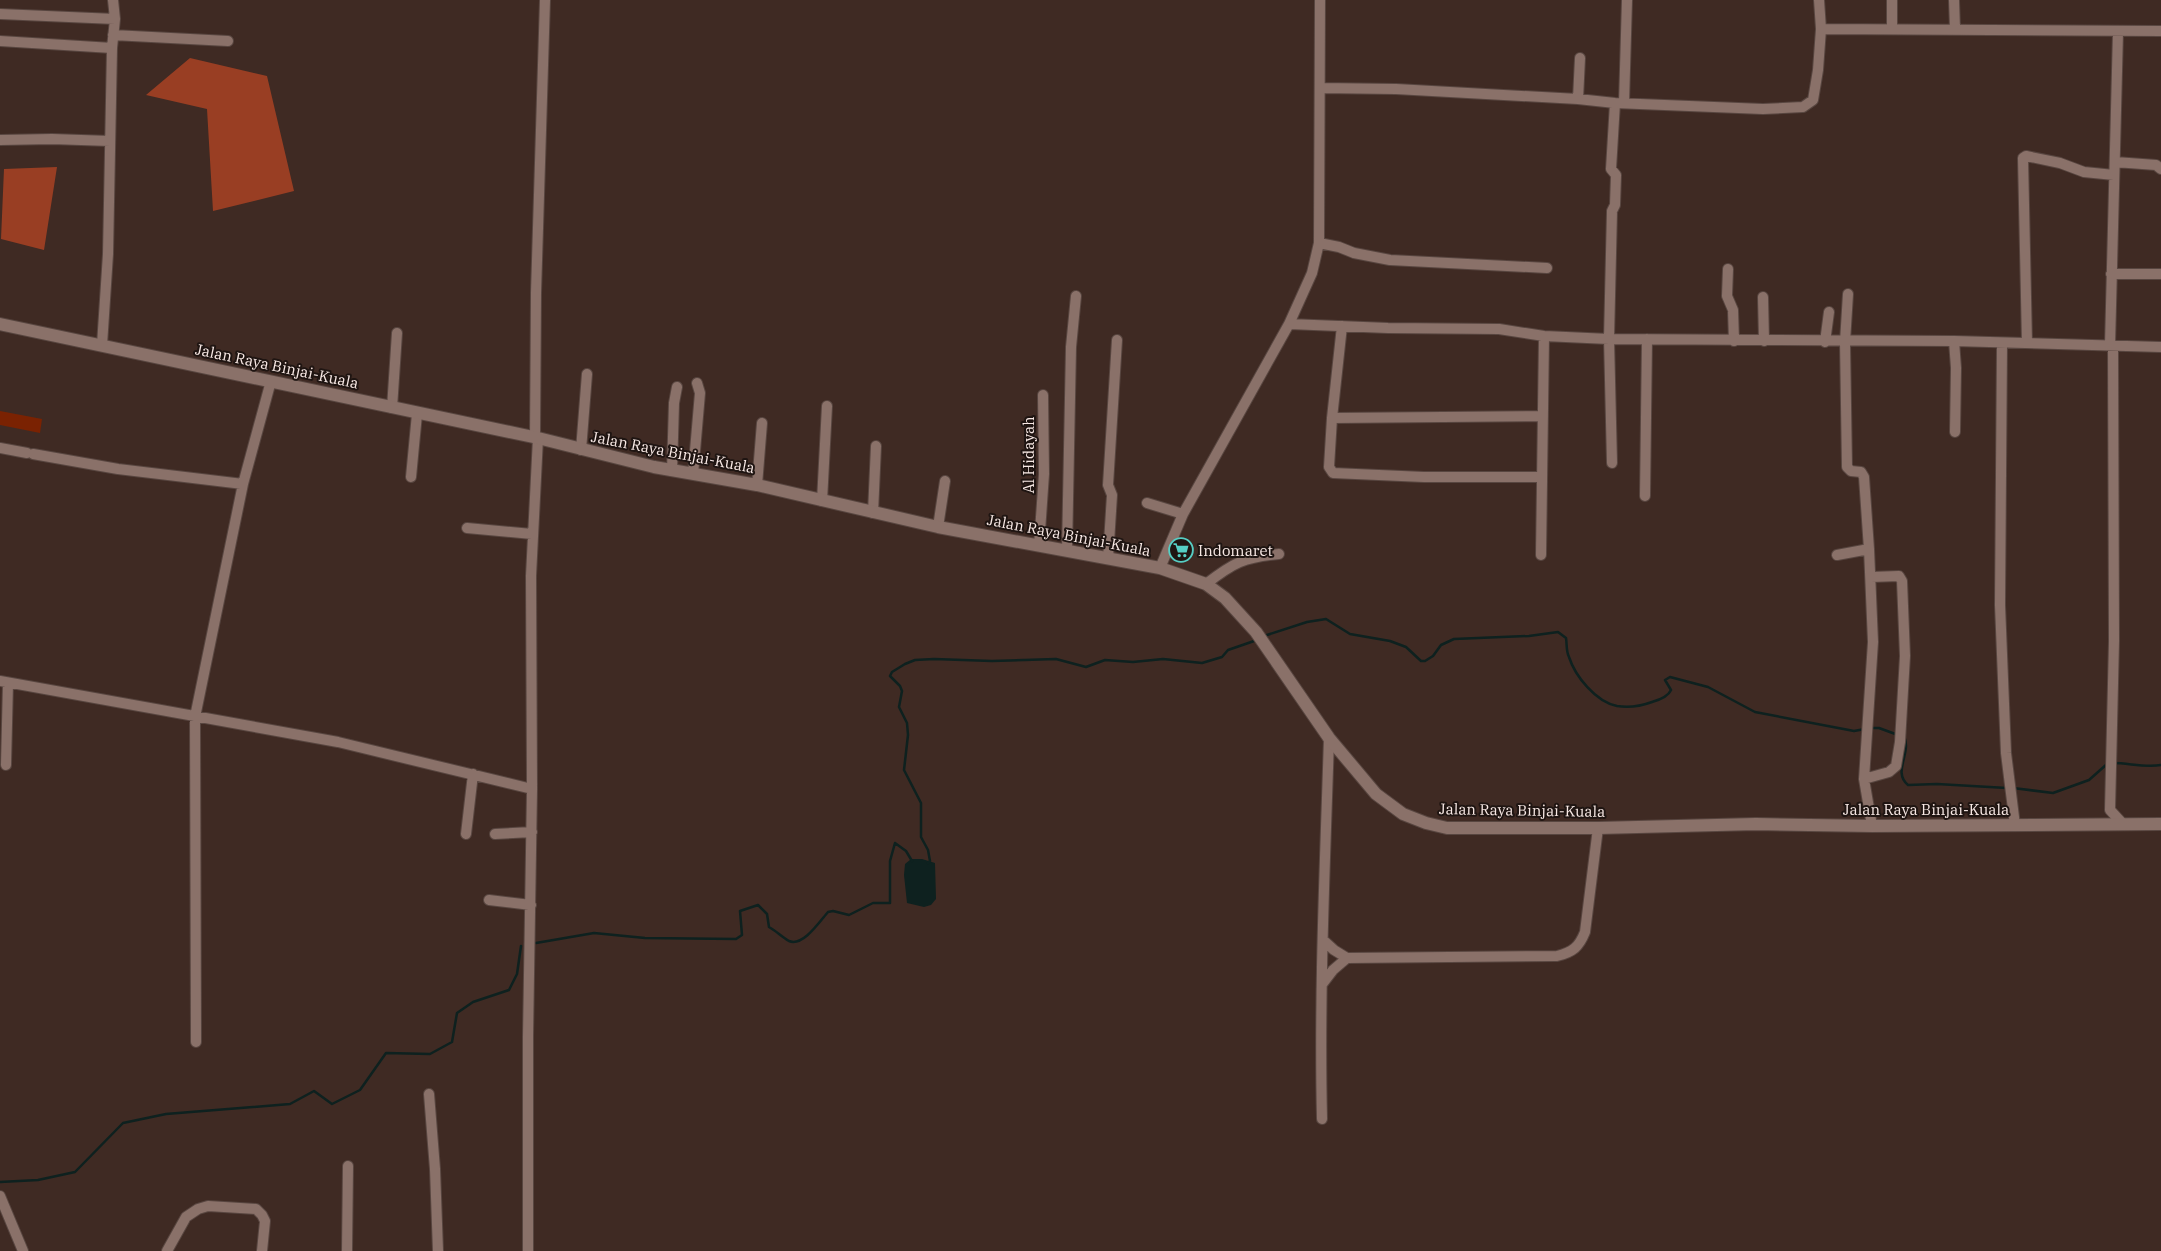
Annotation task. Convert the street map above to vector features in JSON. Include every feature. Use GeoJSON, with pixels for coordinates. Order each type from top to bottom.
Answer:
{"type":"FeatureCollection","features":[{"type":"Feature","properties":{"kind":"main road","name":"Jalan Raya Binjai-Kuala"},"geometry":{"type":"LineString","coordinates":[[0,324],[536,438],[672,471],[757,485],[938,527],[1160,568],[1206,584],[1225,598],[1244,616],[1329,738],[1376,794],[1403,814],[1426,823],[1447,828],[1598,828],[1756,824],[1872,826],[2161,824]]}},
{"type":"Feature","properties":{"kind":"street"},"geometry":{"type":"LineString","coordinates":[[102,346],[108,254],[113,0]]}},
{"type":"Feature","properties":{"kind":"street"},"geometry":{"type":"LineString","coordinates":[[528,1251],[532,832],[532,534],[536,438],[536,293],[545,0]]}},
{"type":"Feature","properties":{"kind":"street"},"geometry":{"type":"LineString","coordinates":[[1160,568],[1183,514],[1289,324],[1312,273],[1319,243],[1320,0]]}},
{"type":"Feature","properties":{"kind":"street"},"geometry":{"type":"LineString","coordinates":[[1612,463],[1609,340],[1612,211],[1615,205],[1616,176],[1611,169],[1619,103],[1627,0]]}},
{"type":"Feature","properties":{"kind":"street"},"geometry":{"type":"LineString","coordinates":[[1320,88],[1396,89],[1619,103],[1763,109],[1809,105],[1813,100],[1818,70],[1821,29],[1819,0]]}},
{"type":"Feature","properties":{"kind":"street"},"geometry":{"type":"LineString","coordinates":[[1892,0],[1892,29]]}},
{"type":"Feature","properties":{"kind":"street"},"geometry":{"type":"LineString","coordinates":[[1954,0],[1955,29]]}},
{"type":"Feature","properties":{"kind":"street"},"geometry":{"type":"LineString","coordinates":[[0,14],[114,19]]}},
{"type":"Feature","properties":{"kind":"street"},"geometry":{"type":"LineString","coordinates":[[1821,29],[2161,31]]}},
{"type":"Feature","properties":{"kind":"street"},"geometry":{"type":"LineString","coordinates":[[2118,32],[2116,162],[2110,274],[2114,641],[2110,810],[2123,824]]}},
{"type":"Feature","properties":{"kind":"street"},"geometry":{"type":"LineString","coordinates":[[113,35],[228,41]]}},
{"type":"Feature","properties":{"kind":"street"},"geometry":{"type":"LineString","coordinates":[[0,41],[112,48]]}},
{"type":"Feature","properties":{"kind":"street"},"geometry":{"type":"LineString","coordinates":[[1578,99],[1580,58]]}},
{"type":"Feature","properties":{"kind":"street"},"geometry":{"type":"LineString","coordinates":[[0,140],[110,141]]}},
{"type":"Feature","properties":{"kind":"street"},"geometry":{"type":"LineString","coordinates":[[2027,343],[2023,158],[2026,156],[2050,160],[2084,172],[2114,175]]}},
{"type":"Feature","properties":{"kind":"street"},"geometry":{"type":"LineString","coordinates":[[2116,162],[2156,165],[2161,169]]}},
{"type":"Feature","properties":{"kind":"street"},"geometry":{"type":"LineString","coordinates":[[1319,243],[1339,247],[1354,253],[1390,260],[1547,268]]}},
{"type":"Feature","properties":{"kind":"street"},"geometry":{"type":"LineString","coordinates":[[1728,269],[1727,296],[1733,310],[1734,341]]}},
{"type":"Feature","properties":{"kind":"street"},"geometry":{"type":"LineString","coordinates":[[2110,274],[2161,274]]}},
{"type":"Feature","properties":{"kind":"street"},"geometry":{"type":"LineString","coordinates":[[1848,294],[1845,342],[1847,467],[1861,472],[1864,477],[1872,577],[1873,642],[1864,779],[1872,826]]}},
{"type":"Feature","properties":{"kind":"street"},"geometry":{"type":"LineString","coordinates":[[1067,551],[1071,347],[1076,296]]}},
{"type":"Feature","properties":{"kind":"street"},"geometry":{"type":"LineString","coordinates":[[1763,297],[1764,341]]}},
{"type":"Feature","properties":{"kind":"street"},"geometry":{"type":"LineString","coordinates":[[1825,342],[1829,312]]}},
{"type":"Feature","properties":{"kind":"street"},"geometry":{"type":"LineString","coordinates":[[1289,324],[1499,329],[1544,336],[1609,340],[1954,341],[2161,347]]}},
{"type":"Feature","properties":{"kind":"street"},"geometry":{"type":"LineString","coordinates":[[1342,326],[1332,418],[1329,467],[1333,473],[1424,477],[1541,477]]}},
{"type":"Feature","properties":{"kind":"street"},"geometry":{"type":"LineString","coordinates":[[392,408],[397,333]]}},
{"type":"Feature","properties":{"kind":"street"},"geometry":{"type":"LineString","coordinates":[[1541,554],[1544,336]]}},
{"type":"Feature","properties":{"kind":"street"},"geometry":{"type":"LineString","coordinates":[[1108,559],[1112,494],[1108,485],[1117,340]]}},
{"type":"Feature","properties":{"kind":"street"},"geometry":{"type":"LineString","coordinates":[[1645,496],[1647,340]]}},
{"type":"Feature","properties":{"kind":"street"},"geometry":{"type":"LineString","coordinates":[[1954,341],[1956,368],[1955,432]]}},
{"type":"Feature","properties":{"kind":"street"},"geometry":{"type":"LineString","coordinates":[[2002,343],[2000,605],[2006,754],[2016,826]]}},
{"type":"Feature","properties":{"kind":"street"},"geometry":{"type":"LineString","coordinates":[[581,450],[587,374]]}},
{"type":"Feature","properties":{"kind":"street"},"geometry":{"type":"LineString","coordinates":[[196,1042],[195,717],[243,484],[271,381]]}},
{"type":"Feature","properties":{"kind":"street"},"geometry":{"type":"LineString","coordinates":[[693,474],[700,393],[697,384]]}},
{"type":"Feature","properties":{"kind":"street"},"geometry":{"type":"LineString","coordinates":[[672,471],[674,403],[677,387]]}},
{"type":"Feature","properties":{"kind":"street","name":"Al Hidayah"},"geometry":{"type":"LineString","coordinates":[[1039,546],[1044,474],[1042,395]]}},
{"type":"Feature","properties":{"kind":"street"},"geometry":{"type":"LineString","coordinates":[[822,501],[827,406]]}},
{"type":"Feature","properties":{"kind":"street"},"geometry":{"type":"LineString","coordinates":[[411,477],[418,414]]}},
{"type":"Feature","properties":{"kind":"street"},"geometry":{"type":"LineString","coordinates":[[1332,418],[1543,416]]}},
{"type":"Feature","properties":{"kind":"street"},"geometry":{"type":"LineString","coordinates":[[757,485],[762,423]]}},
{"type":"Feature","properties":{"kind":"street"},"geometry":{"type":"LineString","coordinates":[[873,513],[876,446]]}},
{"type":"Feature","properties":{"kind":"street"},"geometry":{"type":"LineString","coordinates":[[0,448],[118,469],[243,484]]}},
{"type":"Feature","properties":{"kind":"street"},"geometry":{"type":"LineString","coordinates":[[938,527],[946,481]]}},
{"type":"Feature","properties":{"kind":"street"},"geometry":{"type":"LineString","coordinates":[[1147,503],[1183,514]]}},
{"type":"Feature","properties":{"kind":"street"},"geometry":{"type":"LineString","coordinates":[[467,528],[532,534]]}},
{"type":"Feature","properties":{"kind":"street"},"geometry":{"type":"LineString","coordinates":[[1837,555],[1869,549]]}},
{"type":"Feature","properties":{"kind":"street"},"geometry":{"type":"LineString","coordinates":[[1206,584],[1242,560],[1254,556],[1279,554]]}},
{"type":"Feature","properties":{"kind":"street"},"geometry":{"type":"LineString","coordinates":[[1864,779],[1888,772],[1896,766],[1900,742],[1905,656],[1902,581],[1899,576],[1872,577]]}},
{"type":"Feature","properties":{"kind":"street"},"geometry":{"type":"LineString","coordinates":[[6,765],[4,682],[338,742],[532,789]]}},
{"type":"Feature","properties":{"kind":"street"},"geometry":{"type":"LineString","coordinates":[[1322,1119],[1320,1033],[1329,738]]}},
{"type":"Feature","properties":{"kind":"street"},"geometry":{"type":"LineString","coordinates":[[466,834],[473,774]]}},
{"type":"Feature","properties":{"kind":"street"},"geometry":{"type":"LineString","coordinates":[[1323,940],[1347,958],[1557,956],[1570,953],[1581,942],[1585,932],[1598,828]]}},
{"type":"Feature","properties":{"kind":"street"},"geometry":{"type":"LineString","coordinates":[[495,834],[532,832]]}},
{"type":"Feature","properties":{"kind":"street"},"geometry":{"type":"LineString","coordinates":[[489,900],[531,905]]}},
{"type":"Feature","properties":{"kind":"street"},"geometry":{"type":"LineString","coordinates":[[1323,983],[1333,970],[1347,958]]}},
{"type":"Feature","properties":{"kind":"street"},"geometry":{"type":"LineString","coordinates":[[429,1094],[435,1169],[438,1251]]}},
{"type":"Feature","properties":{"kind":"street"},"geometry":{"type":"LineString","coordinates":[[347,1251],[348,1166]]}},
{"type":"Feature","properties":{"kind":"street"},"geometry":{"type":"LineString","coordinates":[[0,1196],[23,1251]]}},
{"type":"Feature","properties":{"kind":"street"},"geometry":{"type":"LineString","coordinates":[[167,1251],[186,1217],[198,1209],[208,1206],[256,1210],[265,1221],[262,1251]]}},
{"type":"Feature","properties":{"kind":"shaded area"},"geometry":{"type":"Polygon","coordinates":[[[190,58],[267,76],[294,191],[213,211],[207,109],[146,95],[190,58]]]}},
{"type":"Feature","properties":{"kind":"shaded area"},"geometry":{"type":"Polygon","coordinates":[[[57,167],[44,250],[1,239],[4,169],[57,167]]]}},
{"type":"Feature","properties":{"kind":"shaded area"},"geometry":{"type":"Polygon","coordinates":[[[0,411],[42,419],[40,433],[0,425],[0,411]]]}},
{"type":"Feature","properties":{"kind":"water"},"geometry":{"type":"Polygon","coordinates":[[[911,859],[922,859],[935,863],[936,899],[931,905],[924,907],[907,903],[904,875],[905,864],[911,859]]]}},
{"type":"Feature","properties":{"kind":"waterway"},"geometry":{"type":"LineString","coordinates":[[1264,636],[1307,622],[1326,619],[1350,634],[1390,641],[1406,647],[1421,661],[1425,661],[1433,656],[1441,645],[1454,639],[1529,636],[1558,632],[1566,638],[1568,655],[1581,680],[1594,694],[1609,704],[1630,707],[1644,705],[1660,699],[1668,695],[1671,690],[1665,680],[1670,677],[1708,687],[1755,712],[1854,731],[1865,729]]}},
{"type":"Feature","properties":{"kind":"waterway"},"geometry":{"type":"LineString","coordinates":[[928,863],[930,861],[928,850],[921,837],[921,803],[904,770],[908,735],[907,723],[899,707],[902,691],[900,686],[890,676],[892,672],[915,660],[934,659],[992,661],[1056,659],[1086,667],[1105,660],[1133,662],[1163,659],[1202,663],[1222,657],[1228,650],[1257,640]]}},
{"type":"Feature","properties":{"kind":"waterway"},"geometry":{"type":"LineString","coordinates":[[1870,728],[1879,728],[1898,735]]}},
{"type":"Feature","properties":{"kind":"waterway"},"geometry":{"type":"LineString","coordinates":[[1904,736],[1906,749],[1902,774],[1908,785],[1937,784],[2007,788]]}},
{"type":"Feature","properties":{"kind":"waterway"},"geometry":{"type":"LineString","coordinates":[[2113,763],[2161,765]]}},
{"type":"Feature","properties":{"kind":"waterway"},"geometry":{"type":"LineString","coordinates":[[2013,788],[2053,793],[2089,780],[2107,764]]}},
{"type":"Feature","properties":{"kind":"waterway"},"geometry":{"type":"LineString","coordinates":[[536,943],[594,933],[645,938],[736,939],[742,935],[740,911],[758,905],[767,914],[769,927],[789,941],[794,942],[811,932],[828,912],[833,911],[849,915],[873,903],[890,903],[890,861],[895,843],[906,851],[912,861]]}},
{"type":"Feature","properties":{"kind":"waterway"},"geometry":{"type":"LineString","coordinates":[[0,1182],[38,1180],[75,1172],[123,1123],[166,1114],[290,1104],[314,1091],[332,1104],[360,1090],[386,1053],[430,1054],[452,1042],[457,1013],[473,1002],[509,990],[517,974],[521,946]]}},
{"type":"Feature","properties":{"kind":"place","name":"Indomaret"},"geometry":{"type":"Point","coordinates":[1181,550]}}]}
